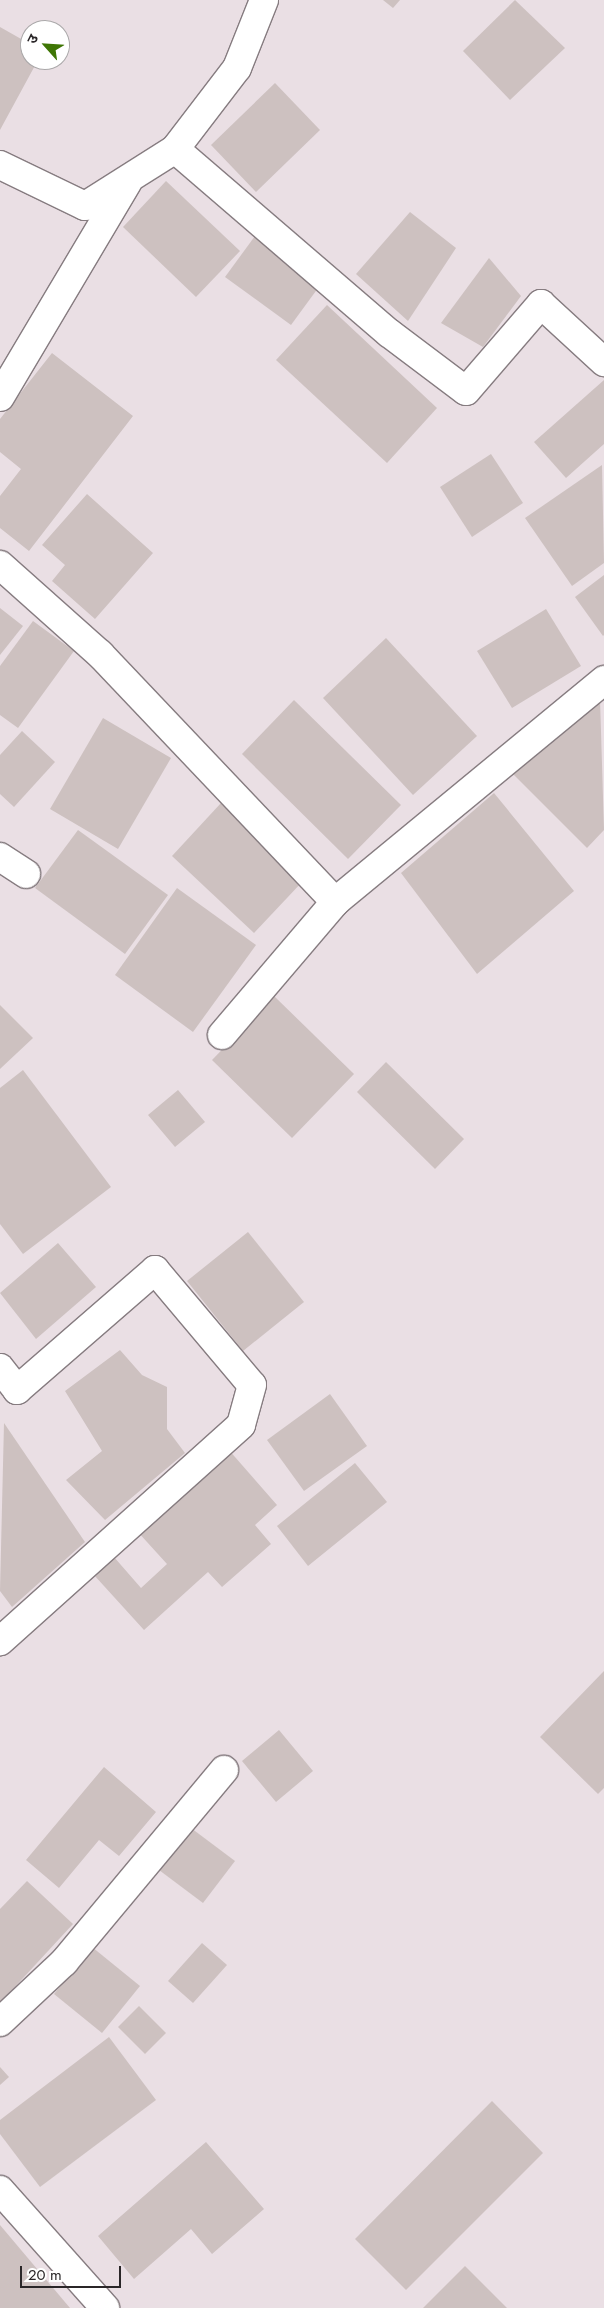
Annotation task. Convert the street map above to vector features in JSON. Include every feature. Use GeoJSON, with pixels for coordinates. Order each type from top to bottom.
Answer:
{"type":"FeatureCollection","features":[{"type":"Feature","properties":{"kind":"street"},"geometry":{"type":"LineString","coordinates":[[0,165],[85,206],[174,149],[237,68],[264,0]]}},
{"type":"Feature","properties":{"kind":"street"},"geometry":{"type":"LineString","coordinates":[[174,149],[389,333],[466,391],[541,304],[604,362]]}},
{"type":"Feature","properties":{"kind":"street"},"geometry":{"type":"LineString","coordinates":[[0,396],[130,177]]}},
{"type":"Feature","properties":{"kind":"street"},"geometry":{"type":"LineString","coordinates":[[0,565],[100,654],[334,902]]}},
{"type":"Feature","properties":{"kind":"street"},"geometry":{"type":"LineString","coordinates":[[222,1035],[334,902],[604,680]]}},
{"type":"Feature","properties":{"kind":"street"},"geometry":{"type":"LineString","coordinates":[[0,857],[26,874]]}},
{"type":"Feature","properties":{"kind":"street"},"geometry":{"type":"LineString","coordinates":[[0,1368],[8,1396],[155,1270],[252,1385],[242,1425],[3,1629]]}},
{"type":"Feature","properties":{"kind":"street"},"geometry":{"type":"LineString","coordinates":[[0,2022],[64,1962],[224,1770]]}},
{"type":"Feature","properties":{"kind":"street"},"geometry":{"type":"LineString","coordinates":[[0,2190],[105,2308]]}},
{"type":"Feature","properties":{"kind":"building"},"geometry":{"type":"Polygon","coordinates":[[[383,0],[400,0],[393,8],[383,0]]]}},
{"type":"Feature","properties":{"kind":"building"},"geometry":{"type":"Polygon","coordinates":[[[515,0],[565,48],[510,100],[463,51],[515,0]]]}},
{"type":"Feature","properties":{"kind":"building"},"geometry":{"type":"Polygon","coordinates":[[[0,27],[20,38],[20,70],[33,70],[0,130],[0,27]]]}},
{"type":"Feature","properties":{"kind":"building"},"geometry":{"type":"Polygon","coordinates":[[[275,83],[320,130],[256,192],[211,145],[275,83]]]}},
{"type":"Feature","properties":{"kind":"building"},"geometry":{"type":"Polygon","coordinates":[[[166,181],[240,251],[196,297],[123,227],[166,181]]]}},
{"type":"Feature","properties":{"kind":"building"},"geometry":{"type":"Polygon","coordinates":[[[410,212],[456,248],[408,321],[356,274],[410,212]]]}},
{"type":"Feature","properties":{"kind":"building"},"geometry":{"type":"Polygon","coordinates":[[[255,236],[321,284],[291,325],[225,277],[255,236]]]}},
{"type":"Feature","properties":{"kind":"building"},"geometry":{"type":"Polygon","coordinates":[[[489,258],[521,296],[483,347],[441,323],[489,258]]]}},
{"type":"Feature","properties":{"kind":"building"},"geometry":{"type":"Polygon","coordinates":[[[327,305],[437,408],[387,463],[276,360],[327,305]]]}},
{"type":"Feature","properties":{"kind":"building"},"geometry":{"type":"Polygon","coordinates":[[[52,353],[133,416],[29,551],[0,528],[0,496],[21,469],[0,452],[0,419],[52,353]]]}},
{"type":"Feature","properties":{"kind":"building"},"geometry":{"type":"Polygon","coordinates":[[[604,380],[604,444],[566,478],[534,442],[604,380]]]}},
{"type":"Feature","properties":{"kind":"building"},"geometry":{"type":"Polygon","coordinates":[[[491,454],[523,503],[472,537],[440,487],[491,454]]]}},
{"type":"Feature","properties":{"kind":"building"},"geometry":{"type":"Polygon","coordinates":[[[602,465],[604,563],[572,586],[525,518],[602,465]]]}},
{"type":"Feature","properties":{"kind":"building"},"geometry":{"type":"Polygon","coordinates":[[[87,494],[153,553],[95,619],[52,581],[65,565],[42,545],[87,494]]]}},
{"type":"Feature","properties":{"kind":"building"},"geometry":{"type":"Polygon","coordinates":[[[604,575],[604,635],[603,636],[575,597],[604,575]]]}},
{"type":"Feature","properties":{"kind":"building"},"geometry":{"type":"Polygon","coordinates":[[[0,608],[23,626],[0,655],[0,608]]]}},
{"type":"Feature","properties":{"kind":"building"},"geometry":{"type":"Polygon","coordinates":[[[546,609],[581,666],[512,708],[477,651],[546,609]]]}},
{"type":"Feature","properties":{"kind":"building"},"geometry":{"type":"Polygon","coordinates":[[[33,621],[74,651],[18,728],[0,715],[0,666],[33,621]]]}},
{"type":"Feature","properties":{"kind":"building"},"geometry":{"type":"Polygon","coordinates":[[[386,638],[477,736],[413,795],[323,698],[386,638]]]}},
{"type":"Feature","properties":{"kind":"building"},"geometry":{"type":"Polygon","coordinates":[[[600,699],[604,830],[587,848],[513,774],[600,699]]]}},
{"type":"Feature","properties":{"kind":"building"},"geometry":{"type":"Polygon","coordinates":[[[294,700],[401,805],[348,859],[242,754],[294,700]]]}},
{"type":"Feature","properties":{"kind":"building"},"geometry":{"type":"Polygon","coordinates":[[[103,718],[171,758],[118,849],[50,809],[103,718]]]}},
{"type":"Feature","properties":{"kind":"building"},"geometry":{"type":"Polygon","coordinates":[[[22,731],[55,762],[14,807],[0,794],[0,755],[22,731]]]}},
{"type":"Feature","properties":{"kind":"building"},"geometry":{"type":"Polygon","coordinates":[[[494,793],[574,891],[477,974],[401,873],[494,793]]]}},
{"type":"Feature","properties":{"kind":"building"},"geometry":{"type":"Polygon","coordinates":[[[221,803],[303,881],[254,933],[172,856],[221,803]]]}},
{"type":"Feature","properties":{"kind":"building"},"geometry":{"type":"Polygon","coordinates":[[[78,830],[168,895],[125,954],[35,888],[78,830]]]}},
{"type":"Feature","properties":{"kind":"building"},"geometry":{"type":"Polygon","coordinates":[[[177,888],[256,945],[193,1032],[115,975],[177,888]]]}},
{"type":"Feature","properties":{"kind":"building"},"geometry":{"type":"Polygon","coordinates":[[[274,996],[354,1074],[292,1138],[212,1060],[274,996]]]}},
{"type":"Feature","properties":{"kind":"building"},"geometry":{"type":"Polygon","coordinates":[[[0,1005],[33,1038],[0,1069],[0,1005]]]}},
{"type":"Feature","properties":{"kind":"building"},"geometry":{"type":"Polygon","coordinates":[[[386,1062],[464,1139],[435,1169],[357,1092],[386,1062]]]}},
{"type":"Feature","properties":{"kind":"building"},"geometry":{"type":"Polygon","coordinates":[[[23,1070],[111,1187],[23,1254],[0,1224],[0,1088],[23,1070]]]}},
{"type":"Feature","properties":{"kind":"building"},"geometry":{"type":"Polygon","coordinates":[[[178,1090],[205,1122],[175,1147],[148,1115],[178,1090]]]}},
{"type":"Feature","properties":{"kind":"building"},"geometry":{"type":"Polygon","coordinates":[[[248,1232],[304,1302],[243,1351],[187,1281],[248,1232]]]}},
{"type":"Feature","properties":{"kind":"building"},"geometry":{"type":"Polygon","coordinates":[[[58,1243],[96,1287],[36,1339],[0,1293],[58,1243]]]}},
{"type":"Feature","properties":{"kind":"building"},"geometry":{"type":"Polygon","coordinates":[[[120,1350],[142,1375],[167,1387],[167,1429],[185,1453],[105,1520],[66,1480],[102,1451],[65,1391],[120,1350]]]}},
{"type":"Feature","properties":{"kind":"building"},"geometry":{"type":"Polygon","coordinates":[[[330,1394],[367,1446],[304,1491],[267,1440],[330,1394]]]}},
{"type":"Feature","properties":{"kind":"building"},"geometry":{"type":"Polygon","coordinates":[[[4,1423],[85,1542],[12,1607],[0,1591],[4,1423]]]}},
{"type":"Feature","properties":{"kind":"building"},"geometry":{"type":"Polygon","coordinates":[[[228,1449],[277,1505],[255,1525],[271,1544],[222,1587],[208,1572],[144,1630],[94,1575],[114,1557],[141,1588],[167,1564],[137,1531],[228,1449]]]}},
{"type":"Feature","properties":{"kind":"building"},"geometry":{"type":"Polygon","coordinates":[[[355,1463],[387,1502],[308,1566],[277,1526],[355,1463]]]}},
{"type":"Feature","properties":{"kind":"building"},"geometry":{"type":"Polygon","coordinates":[[[604,1671],[604,1788],[598,1794],[540,1737],[604,1671]]]}},
{"type":"Feature","properties":{"kind":"building"},"geometry":{"type":"Polygon","coordinates":[[[279,1730],[313,1771],[276,1802],[242,1761],[279,1730]]]}},
{"type":"Feature","properties":{"kind":"building"},"geometry":{"type":"Polygon","coordinates":[[[104,1767],[156,1812],[119,1856],[99,1840],[59,1888],[26,1860],[104,1767]]]}},
{"type":"Feature","properties":{"kind":"building"},"geometry":{"type":"Polygon","coordinates":[[[191,1828],[235,1861],[203,1903],[159,1870],[191,1828]]]}},
{"type":"Feature","properties":{"kind":"building"},"geometry":{"type":"Polygon","coordinates":[[[27,1881],[73,1924],[0,2003],[0,1909],[27,1881]]]}},
{"type":"Feature","properties":{"kind":"building"},"geometry":{"type":"Polygon","coordinates":[[[202,1943],[227,1965],[193,2003],[168,1981],[202,1943]]]}},
{"type":"Feature","properties":{"kind":"building"},"geometry":{"type":"Polygon","coordinates":[[[92,1947],[140,1986],[102,2033],[54,1994],[92,1947]]]}},
{"type":"Feature","properties":{"kind":"building"},"geometry":{"type":"Polygon","coordinates":[[[139,2006],[166,2033],[145,2054],[118,2027],[139,2006]]]}},
{"type":"Feature","properties":{"kind":"building"},"geometry":{"type":"Polygon","coordinates":[[[109,2037],[156,2100],[40,2187],[0,2134],[0,2120],[109,2037]]]}},
{"type":"Feature","properties":{"kind":"building"},"geometry":{"type":"Polygon","coordinates":[[[0,2067],[9,2077],[0,2085],[0,2067]]]}},
{"type":"Feature","properties":{"kind":"building"},"geometry":{"type":"Polygon","coordinates":[[[492,2101],[543,2153],[406,2290],[355,2239],[492,2101]]]}},
{"type":"Feature","properties":{"kind":"building"},"geometry":{"type":"Polygon","coordinates":[[[206,2142],[264,2209],[212,2254],[191,2229],[134,2279],[98,2236],[206,2142]]]}},
{"type":"Feature","properties":{"kind":"building"},"geometry":{"type":"Polygon","coordinates":[[[0,2225],[70,2308],[0,2308],[0,2225]]]}},
{"type":"Feature","properties":{"kind":"building"},"geometry":{"type":"Polygon","coordinates":[[[465,2266],[507,2308],[423,2308],[465,2266]]]}}]}
